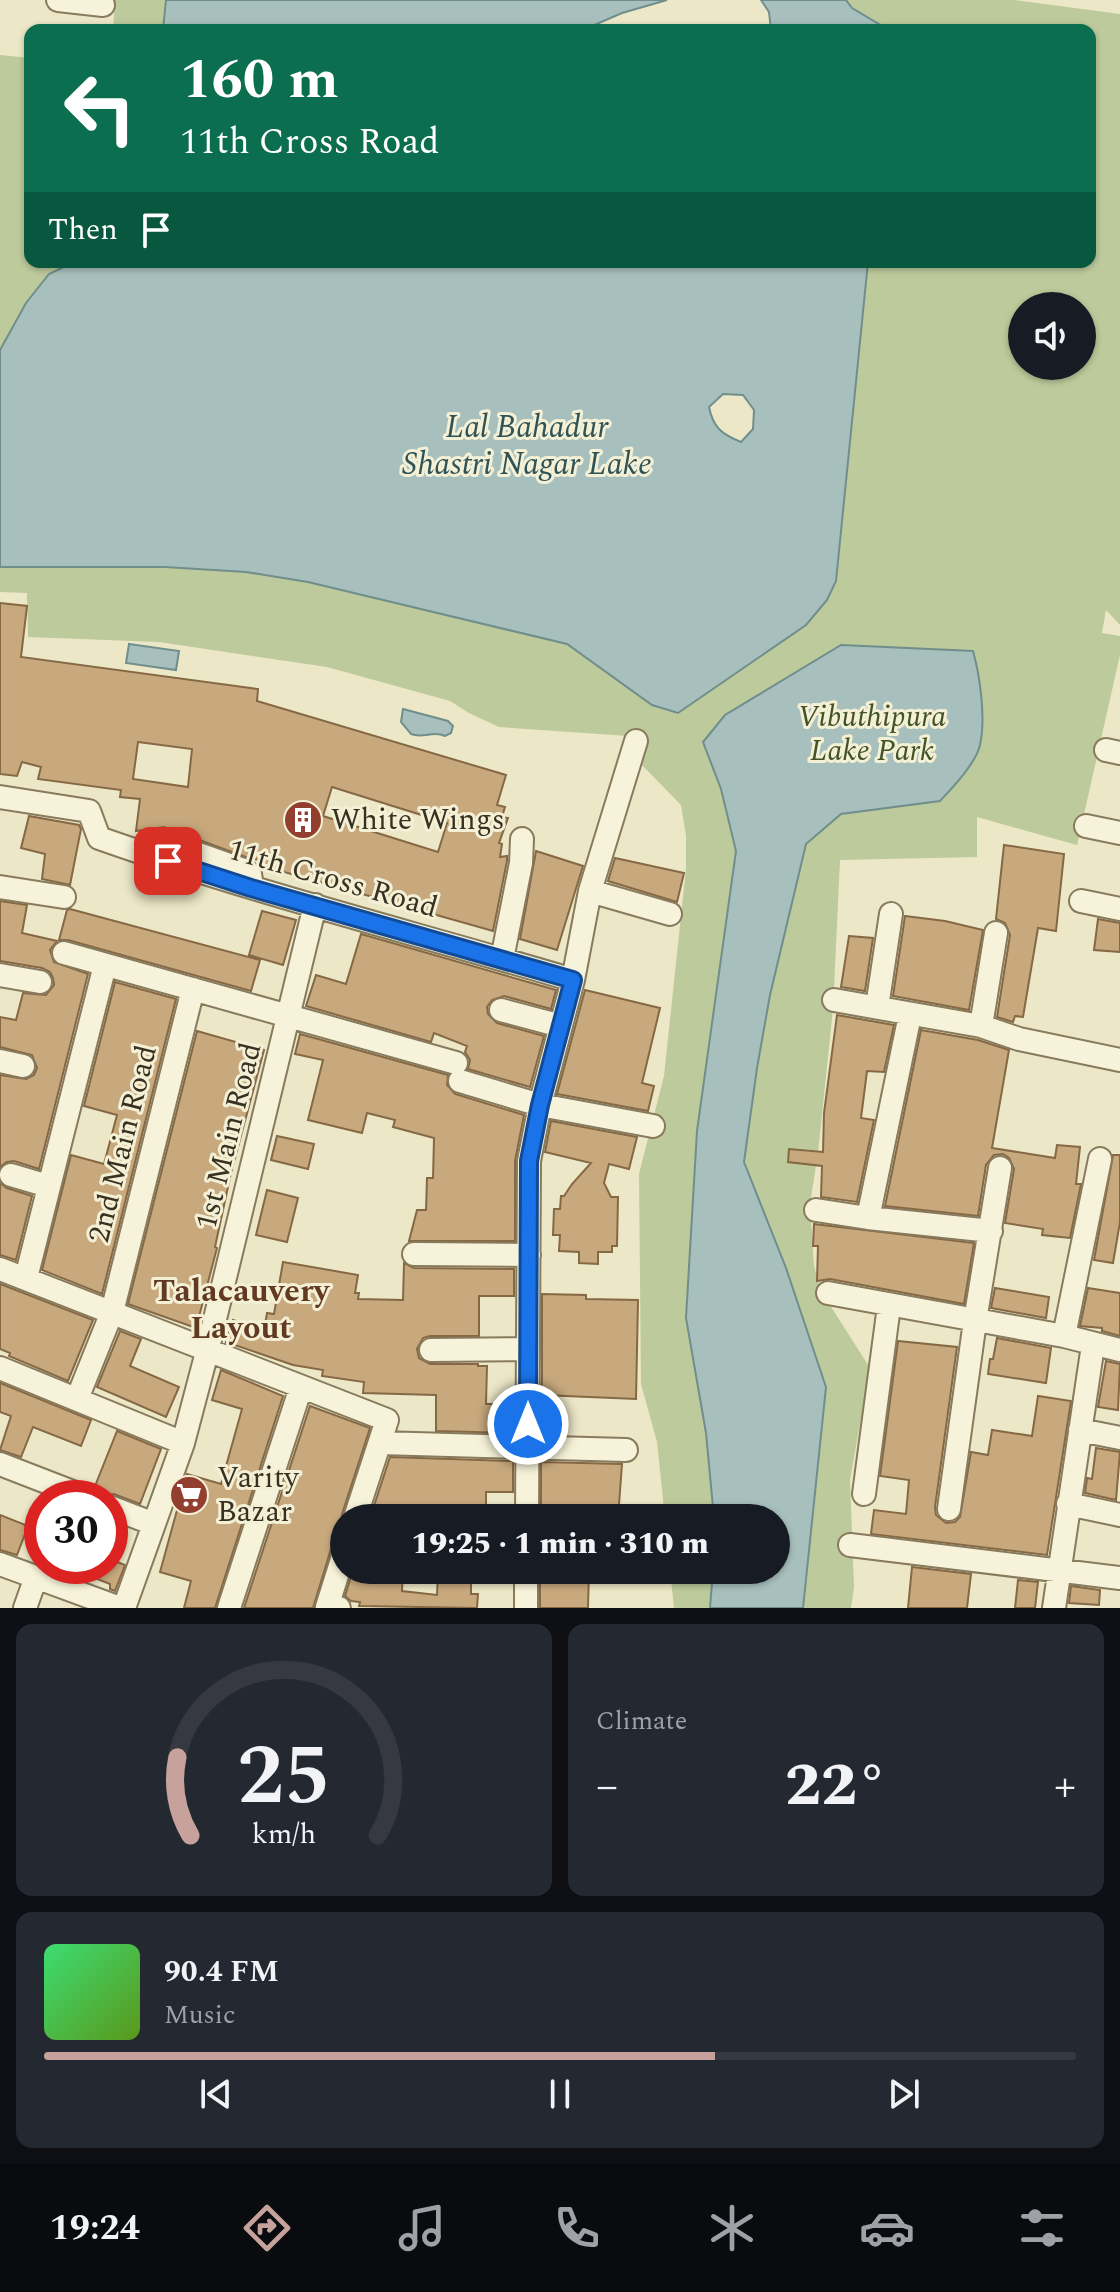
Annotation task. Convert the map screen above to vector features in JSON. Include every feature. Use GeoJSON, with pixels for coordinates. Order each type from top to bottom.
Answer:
{"type":"FeatureCollection","features":[{"type":"Feature","properties":{"kind":"street"},"geometry":{"type":"LineString","coordinates":[[58,0],[103,5]]}},
{"type":"Feature","properties":{"kind":"street"},"geometry":{"type":"LineString","coordinates":[[527,1504],[529,1161],[540,1105],[573,980],[590,891],[636,741]]}},
{"type":"Feature","properties":{"kind":"street","name":"11th Cross Road"},"geometry":{"type":"LineString","coordinates":[[0,797],[89,811],[99,838],[141,853],[251,888],[573,980]]}},
{"type":"Feature","properties":{"kind":"street"},"geometry":{"type":"LineString","coordinates":[[1086,826],[1120,833]]}},
{"type":"Feature","properties":{"kind":"street"},"geometry":{"type":"LineString","coordinates":[[502,959],[521,863],[522,839]]}},
{"type":"Feature","properties":{"kind":"street"},"geometry":{"type":"LineString","coordinates":[[0,887],[64,897]]}},
{"type":"Feature","properties":{"kind":"street"},"geometry":{"type":"LineString","coordinates":[[590,891],[670,914]]}},
{"type":"Feature","properties":{"kind":"street"},"geometry":{"type":"LineString","coordinates":[[1081,901],[1120,909]]}},
{"type":"Feature","properties":{"kind":"street","name":"1st Main Road"},"geometry":{"type":"LineString","coordinates":[[122,1608],[183,1443],[315,905]]}},
{"type":"Feature","properties":{"kind":"street"},"geometry":{"type":"LineString","coordinates":[[877,1007],[891,914]]}},
{"type":"Feature","properties":{"kind":"street"},"geometry":{"type":"LineString","coordinates":[[981,1026],[996,933]]}},
{"type":"Feature","properties":{"kind":"street"},"geometry":{"type":"LineString","coordinates":[[64,953],[289,1016],[458,1072],[540,1105],[653,1126]]}},
{"type":"Feature","properties":{"kind":"street"},"geometry":{"type":"LineString","coordinates":[[26,1278],[105,965]]}},
{"type":"Feature","properties":{"kind":"street"},"geometry":{"type":"LineString","coordinates":[[0,975],[40,982]]}},
{"type":"Feature","properties":{"kind":"street","name":"2nd Main Road"},"geometry":{"type":"LineString","coordinates":[[77,1399],[112,1312],[193,989]]}},
{"type":"Feature","properties":{"kind":"street"},"geometry":{"type":"LineString","coordinates":[[834,1000],[981,1026],[1019,1039],[1120,1060]]}},
{"type":"Feature","properties":{"kind":"street"},"geometry":{"type":"LineString","coordinates":[[501,1010],[561,1026]]}},
{"type":"Feature","properties":{"kind":"street"},"geometry":{"type":"LineString","coordinates":[[868,1218],[910,1015]]}},
{"type":"Feature","properties":{"kind":"street"},"geometry":{"type":"LineString","coordinates":[[0,1061],[23,1066]]}},
{"type":"Feature","properties":{"kind":"street"},"geometry":{"type":"LineString","coordinates":[[1064,1336],[1100,1159]]}},
{"type":"Feature","properties":{"kind":"street"},"geometry":{"type":"LineString","coordinates":[[949,1509],[1000,1168]]}},
{"type":"Feature","properties":{"kind":"street"},"geometry":{"type":"LineString","coordinates":[[11,1175],[48,1186]]}},
{"type":"Feature","properties":{"kind":"street"},"geometry":{"type":"LineString","coordinates":[[816,1210],[991,1231]]}},
{"type":"Feature","properties":{"kind":"street"},"geometry":{"type":"LineString","coordinates":[[414,1254],[529,1255]]}},
{"type":"Feature","properties":{"kind":"street"},"geometry":{"type":"LineString","coordinates":[[0,1269],[387,1420],[360,1504]]}},
{"type":"Feature","properties":{"kind":"street"},"geometry":{"type":"LineString","coordinates":[[828,1293],[1064,1336],[1120,1350]]}},
{"type":"Feature","properties":{"kind":"street"},"geometry":{"type":"LineString","coordinates":[[864,1494],[889,1306]]}},
{"type":"Feature","properties":{"kind":"street"},"geometry":{"type":"LineString","coordinates":[[1054,1608],[1093,1345]]}},
{"type":"Feature","properties":{"kind":"street"},"geometry":{"type":"LineString","coordinates":[[431,1350],[528,1349]]}},
{"type":"Feature","properties":{"kind":"street"},"geometry":{"type":"LineString","coordinates":[[0,1368],[183,1443]]}},
{"type":"Feature","properties":{"kind":"street"},"geometry":{"type":"LineString","coordinates":[[229,1608],[301,1387]]}},
{"type":"Feature","properties":{"kind":"street"},"geometry":{"type":"LineString","coordinates":[[1080,1430],[1120,1438]]}},
{"type":"Feature","properties":{"kind":"street"},"geometry":{"type":"LineString","coordinates":[[380,1443],[626,1450]]}},
{"type":"Feature","properties":{"kind":"street"},"geometry":{"type":"LineString","coordinates":[[0,1464],[41,1480]]}},
{"type":"Feature","properties":{"kind":"street"},"geometry":{"type":"LineString","coordinates":[[1068,1504],[1120,1515]]}},
{"type":"Feature","properties":{"kind":"street"},"geometry":{"type":"LineString","coordinates":[[128,1514],[154,1524]]}},
{"type":"Feature","properties":{"kind":"street"},"geometry":{"type":"LineString","coordinates":[[850,1545],[1120,1578]]}},
{"type":"Feature","properties":{"kind":"street"},"geometry":{"type":"LineString","coordinates":[[0,1564],[24,1573]]}},
{"type":"Feature","properties":{"kind":"street"},"geometry":{"type":"LineString","coordinates":[[25,1608],[34,1584]]}},
{"type":"Feature","properties":{"kind":"street"},"geometry":{"type":"LineString","coordinates":[[55,1584],[122,1608]]}},
{"type":"Feature","properties":{"kind":"street"},"geometry":{"type":"LineString","coordinates":[[333,1607],[338,1584]]}},
{"type":"Feature","properties":{"kind":"street"},"geometry":{"type":"LineString","coordinates":[[526,1584],[526,1608]]}},
{"type":"Feature","properties":{"kind":"green space"},"geometry":{"type":"Polygon","coordinates":[[[115,0],[166,0],[164,24],[113,24],[115,0]]]}},
{"type":"Feature","properties":{"kind":"green space","name":"Vibuthipura Lake Park"},"geometry":{"type":"Polygon","coordinates":[[[846,0],[1015,0],[1120,14],[1120,625],[1106,610],[1102,633],[1120,636],[1120,655],[1077,845],[977,817],[977,857],[840,860],[833,1009],[810,1204],[814,1266],[821,1291],[870,1368],[850,1480],[854,1587],[851,1608],[674,1608],[671,1584],[790,1584],[790,1504],[664,1504],[657,1442],[641,1384],[639,1174],[664,1076],[686,869],[686,836],[681,805],[640,763],[628,736],[499,727],[450,701],[327,667],[159,642],[28,637],[27,593],[0,592],[0,567],[165,567],[246,572],[308,582],[567,644],[652,705],[678,713],[806,625],[827,600],[836,581],[867,268],[1096,268],[1096,24],[879,24],[851,8],[846,0]]]}},
{"type":"Feature","properties":{"kind":"green space"},"geometry":{"type":"Polygon","coordinates":[[[0,55],[24,57],[24,268],[62,268],[49,274],[26,303],[0,350],[0,55]]]}},
{"type":"Feature","properties":{"kind":"water"},"geometry":{"type":"Polygon","coordinates":[[[166,0],[667,0],[597,24],[164,24],[166,0]]]}},
{"type":"Feature","properties":{"kind":"water"},"geometry":{"type":"Polygon","coordinates":[[[761,0],[846,0],[852,8],[879,24],[770,24],[769,12],[761,0]]]}},
{"type":"Feature","properties":{"kind":"water","name":"Lal Bahadur Shastri Nagar Lake"},"geometry":{"type":"Polygon","coordinates":[[[62,268],[867,268],[836,581],[827,600],[806,625],[678,713],[652,705],[567,644],[308,582],[246,572],[165,567],[0,567],[0,350],[26,303],[49,274],[62,268]],[[723,394],[709,407],[719,429],[741,442],[753,429],[754,410],[743,395],[723,394]]]}},
{"type":"Feature","properties":{"kind":"water"},"geometry":{"type":"Polygon","coordinates":[[[129,644],[179,651],[176,670],[126,663],[129,644]]]}},
{"type":"Feature","properties":{"kind":"water"},"geometry":{"type":"Polygon","coordinates":[[[841,645],[973,651],[981,698],[980,745],[974,759],[940,801],[841,814],[806,844],[770,995],[744,1162],[786,1268],[826,1387],[803,1608],[710,1608],[712,1584],[790,1584],[790,1504],[713,1504],[706,1433],[686,1318],[697,1131],[736,851],[721,789],[703,742],[725,715],[841,645]]]}},
{"type":"Feature","properties":{"kind":"water"},"geometry":{"type":"Polygon","coordinates":[[[403,709],[448,721],[453,726],[451,733],[445,736],[411,734],[401,722],[403,709]]]}},
{"type":"Feature","properties":{"kind":"building"},"geometry":{"type":"Polygon","coordinates":[[[0,603],[27,606],[21,657],[258,689],[257,701],[506,775],[497,805],[505,807],[502,817],[508,818],[499,843],[502,844],[500,857],[507,856],[507,861],[493,931],[263,866],[263,860],[251,859],[164,827],[136,831],[140,799],[120,797],[121,790],[38,779],[41,767],[22,762],[17,776],[0,774],[0,603]],[[138,742],[133,779],[188,787],[192,749],[138,742]],[[332,787],[323,816],[438,852],[447,823],[332,787]]]}},
{"type":"Feature","properties":{"kind":"building"},"geometry":{"type":"Polygon","coordinates":[[[29,816],[79,825],[81,829],[70,885],[42,879],[45,854],[21,848],[29,816]]]}},
{"type":"Feature","properties":{"kind":"building"},"geometry":{"type":"Polygon","coordinates":[[[1004,845],[1064,854],[1056,931],[1038,928],[1023,1017],[1015,1016],[1013,1022],[997,1017],[1010,935],[1005,923],[996,919],[1004,845]]]}},
{"type":"Feature","properties":{"kind":"building"},"geometry":{"type":"Polygon","coordinates":[[[536,851],[583,866],[557,950],[520,939],[536,851]]]}},
{"type":"Feature","properties":{"kind":"building"},"geometry":{"type":"Polygon","coordinates":[[[615,858],[684,873],[677,902],[608,881],[615,858]]]}},
{"type":"Feature","properties":{"kind":"building"},"geometry":{"type":"Polygon","coordinates":[[[0,901],[27,905],[22,933],[57,941],[50,950],[54,962],[88,974],[39,1169],[14,1161],[0,1167],[0,1075],[26,1079],[34,1075],[37,1068],[32,1055],[0,1047],[0,1017],[16,1020],[23,993],[46,995],[54,985],[53,978],[50,972],[42,968],[0,961],[0,901]]]}},
{"type":"Feature","properties":{"kind":"building"},"geometry":{"type":"Polygon","coordinates":[[[67,910],[260,960],[251,991],[59,940],[67,910]]]}},
{"type":"Feature","properties":{"kind":"building"},"geometry":{"type":"Polygon","coordinates":[[[262,911],[296,920],[283,965],[249,955],[262,911]]]}},
{"type":"Feature","properties":{"kind":"building"},"geometry":{"type":"Polygon","coordinates":[[[905,916],[983,930],[969,1010],[893,996],[905,916]]]}},
{"type":"Feature","properties":{"kind":"building"},"geometry":{"type":"Polygon","coordinates":[[[1098,919],[1120,923],[1120,952],[1094,950],[1098,919]]]}},
{"type":"Feature","properties":{"kind":"building"},"geometry":{"type":"Polygon","coordinates":[[[361,934],[556,990],[551,1009],[504,996],[492,1000],[487,1007],[488,1014],[497,1023],[544,1036],[530,1087],[468,1069],[467,1046],[434,1033],[431,1042],[306,1006],[316,975],[346,984],[361,934]]]}},
{"type":"Feature","properties":{"kind":"building"},"geometry":{"type":"Polygon","coordinates":[[[849,936],[873,938],[865,991],[841,987],[849,936]]]}},
{"type":"Feature","properties":{"kind":"building"},"geometry":{"type":"Polygon","coordinates":[[[115,982],[176,999],[102,1294],[42,1270],[71,1155],[104,1164],[117,1115],[84,1106],[115,982]]]}},
{"type":"Feature","properties":{"kind":"building"},"geometry":{"type":"Polygon","coordinates":[[[585,990],[660,1008],[642,1083],[654,1086],[648,1111],[557,1094],[585,990]]]}},
{"type":"Feature","properties":{"kind":"building"},"geometry":{"type":"Polygon","coordinates":[[[837,1015],[894,1025],[884,1072],[867,1071],[861,1118],[874,1120],[857,1202],[821,1197],[822,1166],[788,1162],[789,1149],[823,1152],[824,1113],[837,1015]]]}},
{"type":"Feature","properties":{"kind":"building"},"geometry":{"type":"Polygon","coordinates":[[[921,1030],[978,1040],[1009,1050],[992,1148],[1055,1158],[1057,1145],[1080,1147],[1076,1184],[1081,1184],[1070,1238],[1042,1235],[1043,1229],[1005,1223],[1014,1169],[1009,1158],[1003,1154],[994,1155],[986,1165],[978,1216],[885,1206],[921,1030]]]}},
{"type":"Feature","properties":{"kind":"building"},"geometry":{"type":"Polygon","coordinates":[[[197,1031],[264,1050],[231,1173],[217,1248],[196,1328],[128,1304],[197,1031]]]}},
{"type":"Feature","properties":{"kind":"building"},"geometry":{"type":"Polygon","coordinates":[[[300,1034],[448,1075],[447,1085],[455,1094],[524,1115],[515,1161],[515,1241],[409,1241],[417,1210],[426,1210],[427,1178],[433,1178],[434,1138],[393,1127],[395,1120],[367,1113],[362,1133],[308,1120],[323,1060],[295,1054],[300,1034]]]}},
{"type":"Feature","properties":{"kind":"building"},"geometry":{"type":"Polygon","coordinates":[[[551,1121],[637,1137],[629,1169],[609,1164],[604,1183],[611,1197],[618,1197],[617,1246],[612,1246],[612,1252],[598,1252],[598,1264],[579,1263],[579,1252],[559,1251],[560,1235],[553,1235],[554,1209],[560,1209],[561,1196],[591,1163],[545,1152],[551,1121]]]}},
{"type":"Feature","properties":{"kind":"building"},"geometry":{"type":"Polygon","coordinates":[[[277,1136],[314,1144],[308,1169],[271,1160],[277,1136]]]}},
{"type":"Feature","properties":{"kind":"building"},"geometry":{"type":"Polygon","coordinates":[[[1113,1155],[1120,1155],[1120,1222],[1113,1263],[1094,1260],[1113,1155]]]}},
{"type":"Feature","properties":{"kind":"building"},"geometry":{"type":"Polygon","coordinates":[[[0,1183],[32,1196],[16,1260],[0,1255],[0,1183]]]}},
{"type":"Feature","properties":{"kind":"building"},"geometry":{"type":"Polygon","coordinates":[[[267,1190],[298,1198],[287,1242],[256,1235],[267,1190]]]}},
{"type":"Feature","properties":{"kind":"building"},"geometry":{"type":"Polygon","coordinates":[[[814,1224],[974,1243],[964,1304],[830,1279],[817,1281],[818,1246],[813,1246],[814,1224]]]}},
{"type":"Feature","properties":{"kind":"building"},"geometry":{"type":"Polygon","coordinates":[[[283,1262],[358,1275],[355,1293],[359,1293],[358,1299],[403,1300],[404,1263],[414,1268],[514,1269],[514,1296],[479,1296],[479,1336],[430,1336],[423,1338],[417,1349],[419,1358],[430,1364],[487,1366],[486,1404],[514,1404],[513,1433],[436,1431],[436,1395],[363,1393],[364,1382],[322,1376],[323,1370],[293,1365],[226,1342],[233,1320],[264,1330],[267,1313],[274,1314],[283,1262]]]}},
{"type":"Feature","properties":{"kind":"building"},"geometry":{"type":"Polygon","coordinates":[[[0,1284],[93,1320],[68,1381],[9,1356],[10,1353],[0,1349],[0,1284]]]}},
{"type":"Feature","properties":{"kind":"building"},"geometry":{"type":"Polygon","coordinates":[[[995,1288],[1049,1297],[1046,1318],[991,1308],[995,1288]]]}},
{"type":"Feature","properties":{"kind":"building"},"geometry":{"type":"Polygon","coordinates":[[[1088,1288],[1120,1293],[1120,1336],[1102,1331],[1102,1328],[1080,1326],[1088,1288]]]}},
{"type":"Feature","properties":{"kind":"building"},"geometry":{"type":"Polygon","coordinates":[[[542,1294],[638,1300],[636,1399],[542,1395],[542,1294]]]}},
{"type":"Feature","properties":{"kind":"building"},"geometry":{"type":"Polygon","coordinates":[[[120,1331],[141,1339],[130,1366],[179,1387],[166,1417],[97,1387],[120,1331]]]}},
{"type":"Feature","properties":{"kind":"building"},"geometry":{"type":"Polygon","coordinates":[[[997,1338],[1051,1348],[1046,1383],[988,1374],[997,1338]]]}},
{"type":"Feature","properties":{"kind":"building"},"geometry":{"type":"Polygon","coordinates":[[[898,1341],[957,1347],[935,1507],[936,1515],[946,1523],[955,1522],[960,1517],[971,1452],[988,1455],[992,1430],[1032,1436],[1038,1396],[1071,1401],[1047,1555],[871,1534],[874,1510],[906,1514],[909,1480],[880,1476],[898,1341]]]}},
{"type":"Feature","properties":{"kind":"building"},"geometry":{"type":"Polygon","coordinates":[[[1106,1361],[1120,1364],[1118,1410],[1098,1407],[1106,1361]]]}},
{"type":"Feature","properties":{"kind":"building"},"geometry":{"type":"Polygon","coordinates":[[[221,1370],[283,1396],[215,1608],[184,1608],[191,1581],[160,1572],[187,1474],[221,1484],[242,1409],[212,1400],[221,1370]]]}},
{"type":"Feature","properties":{"kind":"building"},"geometry":{"type":"Polygon","coordinates":[[[0,1383],[91,1420],[81,1446],[33,1427],[21,1457],[0,1450],[11,1416],[0,1412],[0,1383]]]}},
{"type":"Feature","properties":{"kind":"building"},"geometry":{"type":"Polygon","coordinates":[[[310,1406],[370,1428],[345,1504],[330,1504],[330,1552],[313,1608],[244,1608],[310,1406]]]}},
{"type":"Feature","properties":{"kind":"building"},"geometry":{"type":"Polygon","coordinates":[[[117,1431],[161,1449],[140,1504],[128,1499],[128,1480],[97,1480],[117,1431]]]}},
{"type":"Feature","properties":{"kind":"building"},"geometry":{"type":"Polygon","coordinates":[[[1096,1448],[1120,1452],[1116,1500],[1085,1493],[1087,1478],[1092,1479],[1096,1448]]]}},
{"type":"Feature","properties":{"kind":"building"},"geometry":{"type":"Polygon","coordinates":[[[390,1457],[513,1461],[513,1492],[486,1492],[486,1504],[375,1504],[390,1457]]]}},
{"type":"Feature","properties":{"kind":"building"},"geometry":{"type":"Polygon","coordinates":[[[541,1462],[622,1464],[619,1504],[541,1504],[541,1462]]]}},
{"type":"Feature","properties":{"kind":"building"},"geometry":{"type":"Polygon","coordinates":[[[0,1515],[24,1524],[24,1537],[17,1555],[0,1550],[0,1515]]]}},
{"type":"Feature","properties":{"kind":"building"},"geometry":{"type":"Polygon","coordinates":[[[912,1567],[971,1574],[967,1608],[908,1608],[912,1567]]]}},
{"type":"Feature","properties":{"kind":"building"},"geometry":{"type":"Polygon","coordinates":[[[1018,1580],[1038,1582],[1035,1608],[1015,1608],[1018,1580]]]}},
{"type":"Feature","properties":{"kind":"building"},"geometry":{"type":"Polygon","coordinates":[[[349,1584],[402,1584],[402,1591],[437,1595],[437,1584],[471,1584],[471,1594],[478,1594],[477,1608],[359,1606],[360,1602],[351,1601],[345,1596],[349,1584]]]}},
{"type":"Feature","properties":{"kind":"building"},"geometry":{"type":"Polygon","coordinates":[[[540,1584],[589,1584],[588,1608],[540,1608],[540,1584]]]}},
{"type":"Feature","properties":{"kind":"building"},"geometry":{"type":"Polygon","coordinates":[[[1071,1586],[1100,1590],[1099,1605],[1069,1603],[1071,1586]]]}},
{"type":"Feature","properties":{"kind":"place","name":"White Wings"},"geometry":{"type":"Point","coordinates":[303,820]}},
{"type":"Feature","properties":{"kind":"place","name":"Varity Bazar"},"geometry":{"type":"Point","coordinates":[189,1495]}},
{"type":"Feature","properties":{"kind":"district","name":"Talacauvery Layout"},"geometry":{"type":"Point","coordinates":[241,1310]}},
{"type":"Feature","properties":{"kind":"route"},"geometry":{"type":"LineString","coordinates":[[168,861],[251,888],[573,980],[540,1105],[529,1161],[528,1424]]}}]}
